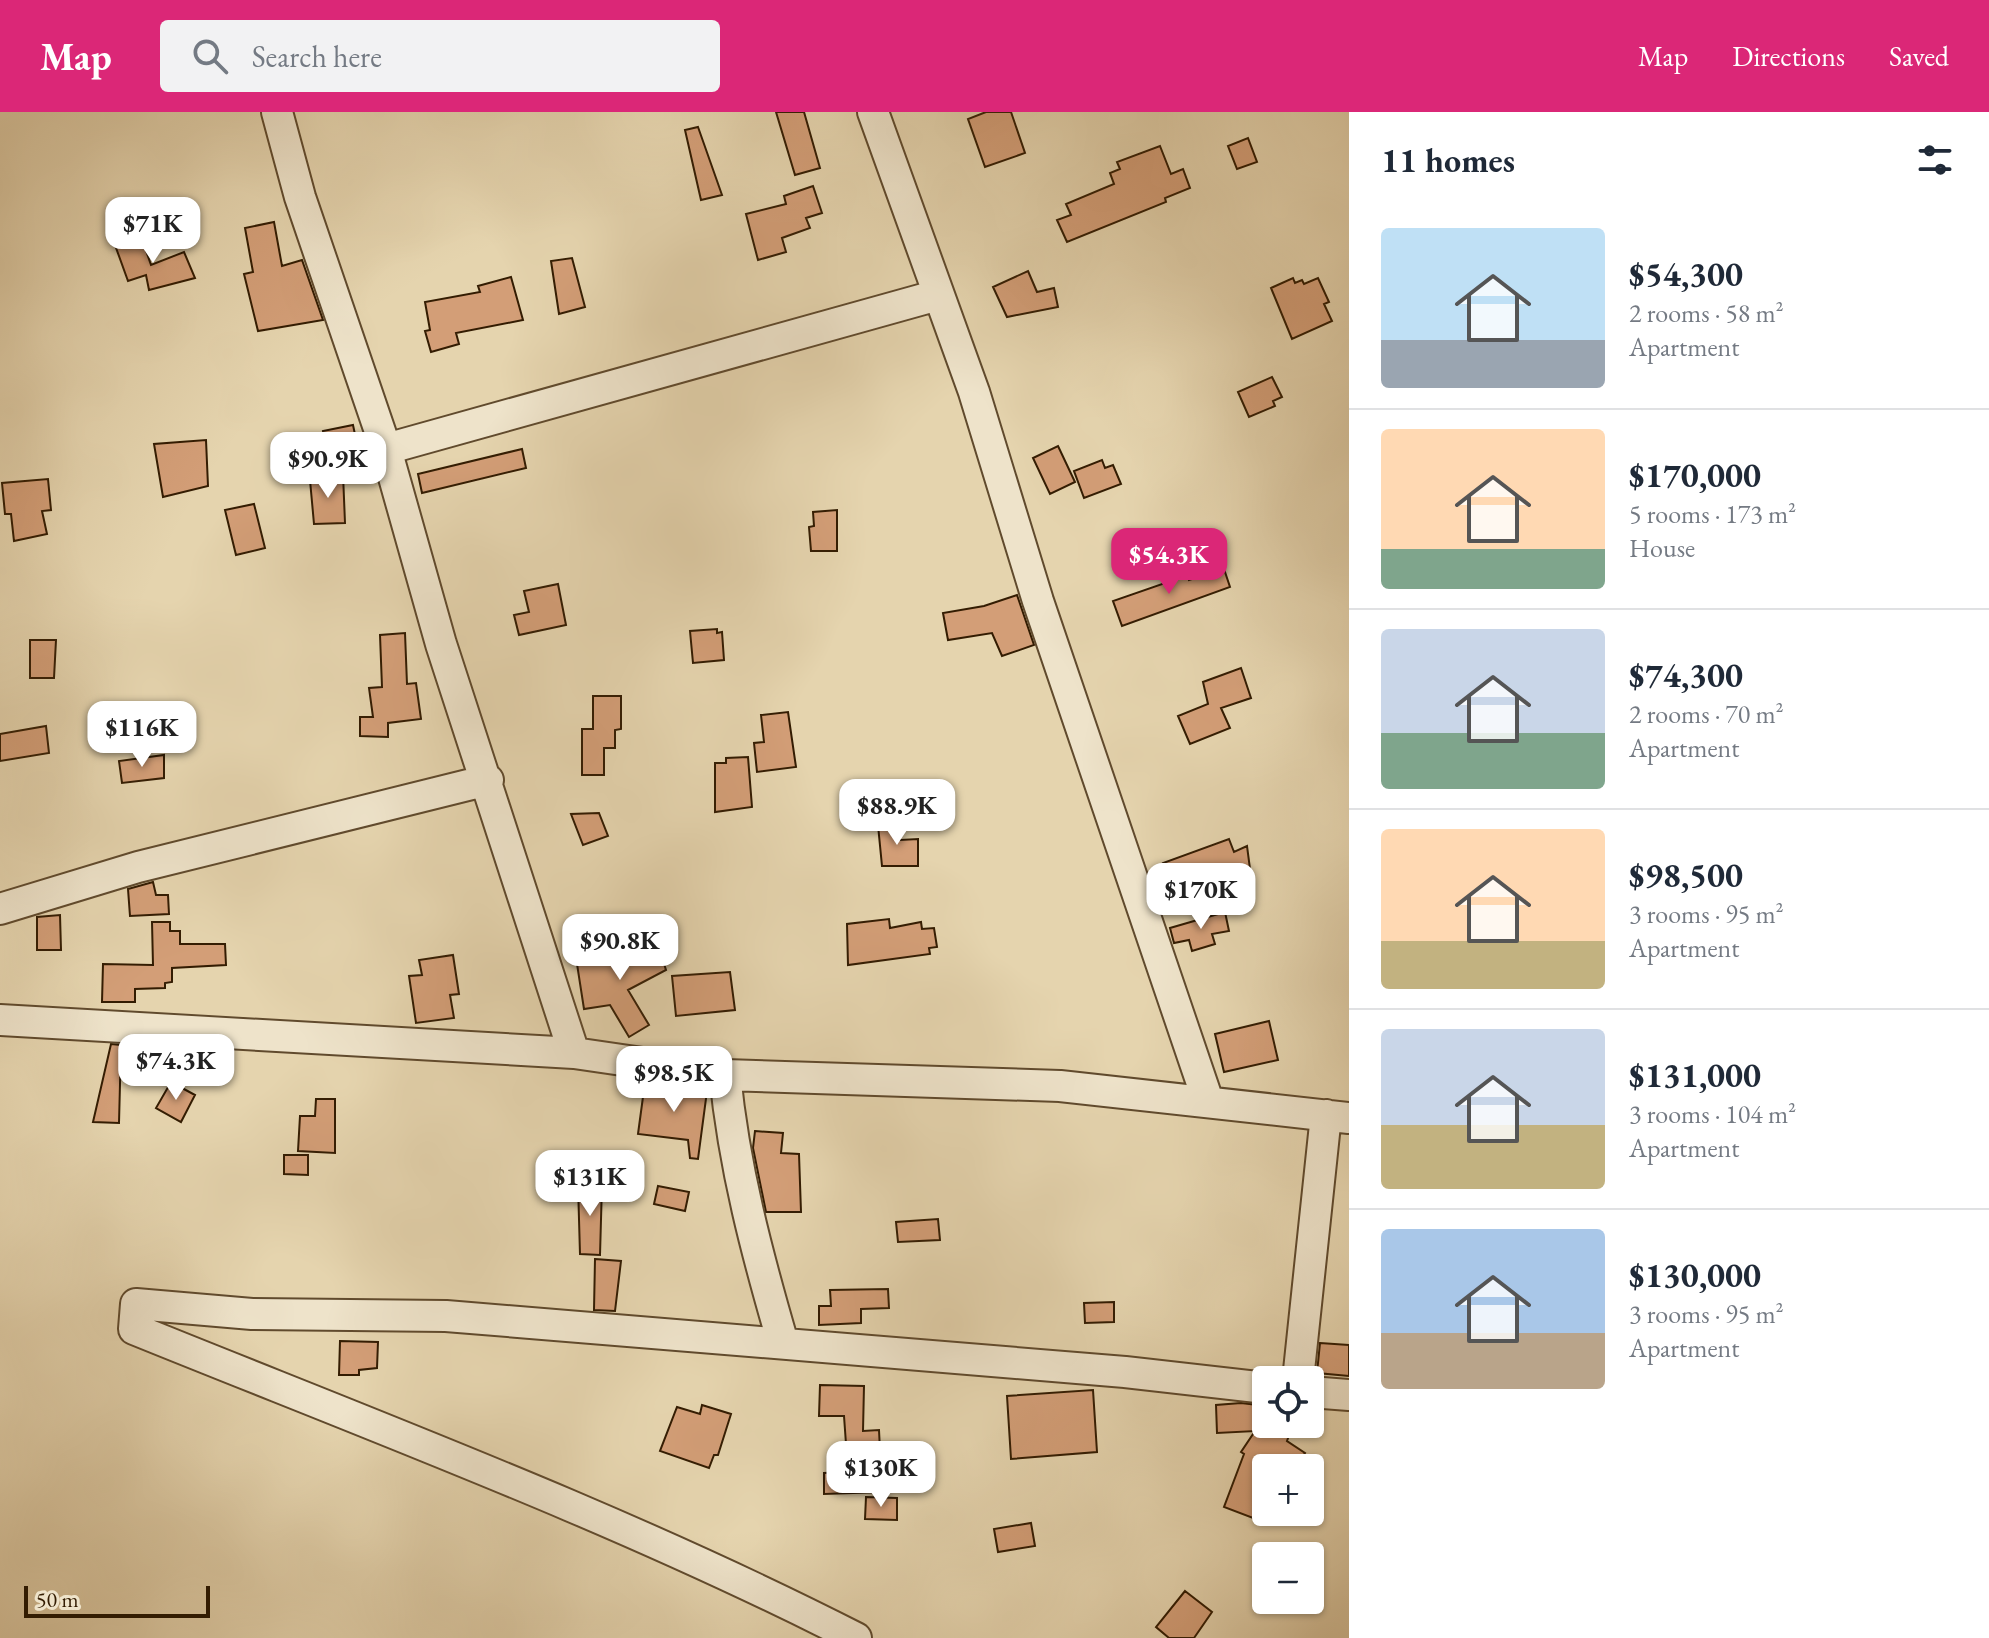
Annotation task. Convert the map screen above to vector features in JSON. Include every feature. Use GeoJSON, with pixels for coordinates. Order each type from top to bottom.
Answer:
{"type":"FeatureCollection","features":[{"type":"Feature","properties":{"kind":"street"},"geometry":{"type":"LineString","coordinates":[[277,112],[300,197],[386,449],[441,644],[488,780],[574,1053]]}},
{"type":"Feature","properties":{"kind":"street"},"geometry":{"type":"LineString","coordinates":[[873,112],[974,392],[1038,601],[1208,1101]]}},
{"type":"Feature","properties":{"kind":"street"},"geometry":{"type":"LineString","coordinates":[[386,449],[938,295]]}},
{"type":"Feature","properties":{"kind":"street"},"geometry":{"type":"LineString","coordinates":[[0,909],[138,867],[488,780]]}},
{"type":"Feature","properties":{"kind":"street"},"geometry":{"type":"LineString","coordinates":[[0,1020],[574,1053],[725,1075],[1060,1086],[1338,1117],[1300,1366]]}},
{"type":"Feature","properties":{"kind":"street"},"geometry":{"type":"LineString","coordinates":[[725,1075],[730,1128],[754,1241],[783,1343]]}},
{"type":"Feature","properties":{"kind":"street"},"geometry":{"type":"LineString","coordinates":[[856,1638],[683,1557],[482,1470],[134,1329],[136,1304],[252,1314],[446,1316],[1125,1372],[1252,1386]]}},
{"type":"Feature","properties":{"kind":"street"},"geometry":{"type":"LineString","coordinates":[[1324,1393],[1349,1395]]}},
{"type":"Feature","properties":{"kind":"building"},"geometry":{"type":"Polygon","coordinates":[[[776,112],[804,112],[820,168],[795,175],[776,112]]]}},
{"type":"Feature","properties":{"kind":"building"},"geometry":{"type":"Polygon","coordinates":[[[986,112],[1011,112],[1025,153],[985,167],[968,119],[986,112]]]}},
{"type":"Feature","properties":{"kind":"building"},"geometry":{"type":"Polygon","coordinates":[[[698,127],[722,195],[701,200],[685,130],[698,127]]]}},
{"type":"Feature","properties":{"kind":"building"},"geometry":{"type":"Polygon","coordinates":[[[1248,138],[1257,162],[1237,169],[1228,146],[1248,138]]]}},
{"type":"Feature","properties":{"kind":"building"},"geometry":{"type":"Polygon","coordinates":[[[1160,146],[1171,174],[1183,169],[1190,188],[1165,198],[1166,202],[1067,242],[1057,220],[1071,215],[1066,204],[1114,184],[1110,173],[1120,169],[1117,162],[1160,146]]]}},
{"type":"Feature","properties":{"kind":"building"},"geometry":{"type":"Polygon","coordinates":[[[813,186],[822,213],[806,218],[810,228],[782,238],[786,252],[758,260],[746,214],[786,204],[784,196],[813,186]]]}},
{"type":"Feature","properties":{"kind":"building"},"geometry":{"type":"Polygon","coordinates":[[[274,222],[282,266],[302,260],[323,320],[258,331],[244,274],[253,272],[245,228],[274,222]]]}},
{"type":"Feature","properties":{"kind":"building"},"geometry":{"type":"Polygon","coordinates":[[[141,236],[151,265],[184,252],[195,278],[149,290],[146,275],[128,281],[115,245],[141,236]]]}},
{"type":"Feature","properties":{"kind":"building"},"geometry":{"type":"Polygon","coordinates":[[[572,258],[585,307],[559,314],[551,261],[572,258]]]}},
{"type":"Feature","properties":{"kind":"building"},"geometry":{"type":"Polygon","coordinates":[[[1028,271],[1037,292],[1054,288],[1058,307],[1007,317],[993,287],[1028,271]]]}},
{"type":"Feature","properties":{"kind":"building"},"geometry":{"type":"Polygon","coordinates":[[[511,277],[523,320],[456,333],[459,344],[431,352],[425,331],[430,330],[425,302],[480,292],[478,286],[511,277]]]}},
{"type":"Feature","properties":{"kind":"building"},"geometry":{"type":"Polygon","coordinates":[[[1293,278],[1295,283],[1302,280],[1304,284],[1318,278],[1329,302],[1324,304],[1332,321],[1292,339],[1271,288],[1293,278]]]}},
{"type":"Feature","properties":{"kind":"building"},"geometry":{"type":"Polygon","coordinates":[[[1272,377],[1282,397],[1273,401],[1275,406],[1249,417],[1238,392],[1272,377]]]}},
{"type":"Feature","properties":{"kind":"building"},"geometry":{"type":"Polygon","coordinates":[[[353,425],[357,444],[327,451],[323,431],[353,425]]]}},
{"type":"Feature","properties":{"kind":"building"},"geometry":{"type":"Polygon","coordinates":[[[206,440],[208,486],[163,497],[154,444],[206,440]]]}},
{"type":"Feature","properties":{"kind":"building"},"geometry":{"type":"Polygon","coordinates":[[[1058,446],[1075,482],[1050,494],[1033,458],[1058,446]]]}},
{"type":"Feature","properties":{"kind":"building"},"geometry":{"type":"Polygon","coordinates":[[[522,449],[526,468],[422,493],[418,474],[522,449]]]}},
{"type":"Feature","properties":{"kind":"building"},"geometry":{"type":"Polygon","coordinates":[[[1102,460],[1105,468],[1113,465],[1121,484],[1084,498],[1074,471],[1102,460]]]}},
{"type":"Feature","properties":{"kind":"building"},"geometry":{"type":"Polygon","coordinates":[[[343,474],[345,523],[314,524],[310,480],[343,474]]]}},
{"type":"Feature","properties":{"kind":"building"},"geometry":{"type":"Polygon","coordinates":[[[48,479],[51,510],[42,511],[47,534],[14,541],[11,514],[5,514],[2,483],[48,479]]]}},
{"type":"Feature","properties":{"kind":"building"},"geometry":{"type":"Polygon","coordinates":[[[254,504],[265,548],[236,555],[225,510],[254,504]]]}},
{"type":"Feature","properties":{"kind":"building"},"geometry":{"type":"Polygon","coordinates":[[[837,510],[837,551],[811,551],[809,527],[814,526],[813,512],[837,510]]]}},
{"type":"Feature","properties":{"kind":"building"},"geometry":{"type":"Polygon","coordinates":[[[1224,569],[1230,587],[1122,626],[1113,601],[1188,575],[1189,580],[1224,569]]]}},
{"type":"Feature","properties":{"kind":"building"},"geometry":{"type":"Polygon","coordinates":[[[558,584],[566,625],[519,635],[514,615],[529,612],[524,591],[558,584]]]}},
{"type":"Feature","properties":{"kind":"building"},"geometry":{"type":"Polygon","coordinates":[[[1017,595],[1034,645],[1002,656],[992,633],[948,640],[943,613],[984,606],[1017,595]]]}},
{"type":"Feature","properties":{"kind":"building"},"geometry":{"type":"Polygon","coordinates":[[[717,629],[717,633],[722,632],[724,660],[693,663],[690,631],[717,629]]]}},
{"type":"Feature","properties":{"kind":"building"},"geometry":{"type":"Polygon","coordinates":[[[405,633],[407,684],[416,683],[421,719],[388,723],[388,737],[360,736],[360,717],[373,717],[369,688],[382,687],[380,635],[405,633]]]}},
{"type":"Feature","properties":{"kind":"building"},"geometry":{"type":"Polygon","coordinates":[[[30,640],[56,640],[54,678],[30,678],[30,640]]]}},
{"type":"Feature","properties":{"kind":"building"},"geometry":{"type":"Polygon","coordinates":[[[1241,668],[1251,698],[1221,708],[1230,728],[1190,744],[1178,716],[1208,704],[1203,682],[1241,668]]]}},
{"type":"Feature","properties":{"kind":"building"},"geometry":{"type":"Polygon","coordinates":[[[593,696],[621,696],[621,729],[615,730],[615,748],[604,748],[604,775],[582,775],[582,729],[593,729],[593,696]]]}},
{"type":"Feature","properties":{"kind":"building"},"geometry":{"type":"Polygon","coordinates":[[[788,712],[796,767],[757,772],[754,743],[764,742],[761,715],[788,712]]]}},
{"type":"Feature","properties":{"kind":"building"},"geometry":{"type":"Polygon","coordinates":[[[46,726],[49,753],[0,761],[0,734],[46,726]]]}},
{"type":"Feature","properties":{"kind":"building"},"geometry":{"type":"Polygon","coordinates":[[[164,755],[164,778],[122,783],[119,761],[164,755]]]}},
{"type":"Feature","properties":{"kind":"building"},"geometry":{"type":"Polygon","coordinates":[[[748,757],[752,807],[715,812],[715,763],[726,763],[726,758],[748,757]]]}},
{"type":"Feature","properties":{"kind":"building"},"geometry":{"type":"Polygon","coordinates":[[[599,813],[608,836],[583,845],[571,814],[599,813]]]}},
{"type":"Feature","properties":{"kind":"building"},"geometry":{"type":"Polygon","coordinates":[[[897,822],[900,840],[918,839],[918,866],[882,866],[878,825],[897,822]]]}},
{"type":"Feature","properties":{"kind":"building"},"geometry":{"type":"Polygon","coordinates":[[[1229,839],[1234,852],[1247,846],[1254,899],[1235,901],[1231,869],[1172,889],[1163,863],[1229,839]]]}},
{"type":"Feature","properties":{"kind":"building"},"geometry":{"type":"Polygon","coordinates":[[[153,882],[156,895],[168,895],[169,914],[130,916],[128,889],[153,882]]]}},
{"type":"Feature","properties":{"kind":"building"},"geometry":{"type":"Polygon","coordinates":[[[1225,912],[1229,931],[1212,934],[1215,944],[1192,951],[1189,940],[1174,943],[1170,928],[1225,912]]]}},
{"type":"Feature","properties":{"kind":"building"},"geometry":{"type":"Polygon","coordinates":[[[60,915],[61,950],[37,950],[37,917],[60,915]]]}},
{"type":"Feature","properties":{"kind":"building"},"geometry":{"type":"Polygon","coordinates":[[[889,919],[890,928],[921,922],[922,929],[934,928],[937,947],[929,948],[930,954],[848,965],[847,924],[889,919]]]}},
{"type":"Feature","properties":{"kind":"building"},"geometry":{"type":"Polygon","coordinates":[[[152,922],[170,922],[170,931],[180,931],[180,944],[225,944],[226,965],[172,968],[172,982],[165,983],[165,988],[135,989],[135,1002],[102,1002],[103,964],[153,965],[152,922]]]}},
{"type":"Feature","properties":{"kind":"building"},"geometry":{"type":"Polygon","coordinates":[[[657,941],[666,970],[628,990],[649,1025],[629,1037],[610,1005],[584,1009],[577,964],[657,941]]]}},
{"type":"Feature","properties":{"kind":"building"},"geometry":{"type":"Polygon","coordinates":[[[453,955],[459,994],[450,995],[454,1018],[416,1023],[409,976],[422,975],[419,960],[453,955]]]}},
{"type":"Feature","properties":{"kind":"building"},"geometry":{"type":"Polygon","coordinates":[[[730,972],[735,1010],[676,1016],[672,976],[730,972]]]}},
{"type":"Feature","properties":{"kind":"building"},"geometry":{"type":"Polygon","coordinates":[[[1269,1021],[1278,1060],[1224,1072],[1215,1034],[1269,1021]]]}},
{"type":"Feature","properties":{"kind":"building"},"geometry":{"type":"Polygon","coordinates":[[[111,1044],[121,1045],[119,1123],[93,1122],[111,1044]]]}},
{"type":"Feature","properties":{"kind":"building"},"geometry":{"type":"Polygon","coordinates":[[[171,1082],[195,1095],[181,1122],[156,1108],[171,1082]]]}},
{"type":"Feature","properties":{"kind":"building"},"geometry":{"type":"Polygon","coordinates":[[[645,1082],[707,1091],[698,1159],[690,1158],[688,1140],[638,1134],[645,1082]]]}},
{"type":"Feature","properties":{"kind":"building"},"geometry":{"type":"Polygon","coordinates":[[[316,1099],[335,1099],[335,1153],[298,1151],[300,1116],[315,1116],[316,1099]]]}},
{"type":"Feature","properties":{"kind":"building"},"geometry":{"type":"Polygon","coordinates":[[[755,1131],[783,1133],[781,1153],[799,1154],[801,1212],[766,1212],[753,1148],[755,1131]]]}},
{"type":"Feature","properties":{"kind":"building"},"geometry":{"type":"Polygon","coordinates":[[[284,1155],[308,1155],[308,1175],[284,1174],[284,1155]]]}},
{"type":"Feature","properties":{"kind":"building"},"geometry":{"type":"Polygon","coordinates":[[[578,1184],[602,1184],[600,1255],[580,1254],[578,1184]]]}},
{"type":"Feature","properties":{"kind":"building"},"geometry":{"type":"Polygon","coordinates":[[[658,1186],[689,1192],[685,1211],[654,1204],[658,1186]]]}},
{"type":"Feature","properties":{"kind":"building"},"geometry":{"type":"Polygon","coordinates":[[[938,1219],[940,1240],[898,1242],[896,1222],[938,1219]]]}},
{"type":"Feature","properties":{"kind":"building"},"geometry":{"type":"Polygon","coordinates":[[[595,1259],[621,1261],[615,1311],[594,1310],[595,1259]]]}},
{"type":"Feature","properties":{"kind":"building"},"geometry":{"type":"Polygon","coordinates":[[[888,1289],[889,1308],[861,1309],[861,1323],[819,1325],[819,1306],[831,1306],[830,1290],[888,1289]]]}},
{"type":"Feature","properties":{"kind":"building"},"geometry":{"type":"Polygon","coordinates":[[[1114,1302],[1114,1322],[1085,1323],[1084,1303],[1114,1302]]]}},
{"type":"Feature","properties":{"kind":"building"},"geometry":{"type":"Polygon","coordinates":[[[340,1341],[378,1342],[377,1368],[359,1370],[359,1375],[339,1375],[340,1341]]]}},
{"type":"Feature","properties":{"kind":"building"},"geometry":{"type":"Polygon","coordinates":[[[1320,1343],[1349,1345],[1349,1376],[1324,1374],[1324,1366],[1318,1366],[1320,1343]]]}},
{"type":"Feature","properties":{"kind":"building"},"geometry":{"type":"Polygon","coordinates":[[[820,1385],[864,1386],[863,1431],[879,1430],[882,1492],[824,1494],[824,1473],[848,1472],[844,1416],[819,1416],[820,1385]]]}},
{"type":"Feature","properties":{"kind":"building"},"geometry":{"type":"Polygon","coordinates":[[[1093,1390],[1097,1452],[1011,1459],[1007,1396],[1093,1390]]]}},
{"type":"Feature","properties":{"kind":"building"},"geometry":{"type":"Polygon","coordinates":[[[1252,1404],[1252,1431],[1217,1433],[1216,1405],[1252,1404]]]}},
{"type":"Feature","properties":{"kind":"building"},"geometry":{"type":"Polygon","coordinates":[[[702,1405],[731,1414],[718,1455],[714,1455],[709,1468],[660,1451],[677,1407],[700,1414],[702,1405]]]}},
{"type":"Feature","properties":{"kind":"building"},"geometry":{"type":"Polygon","coordinates":[[[1252,1436],[1252,1438],[1288,1438],[1287,1441],[1305,1453],[1252,1454],[1252,1518],[1224,1507],[1244,1454],[1241,1452],[1252,1436]]]}},
{"type":"Feature","properties":{"kind":"building"},"geometry":{"type":"Polygon","coordinates":[[[866,1497],[897,1498],[897,1520],[865,1519],[866,1497]]]}},
{"type":"Feature","properties":{"kind":"building"},"geometry":{"type":"Polygon","coordinates":[[[1031,1523],[1035,1546],[998,1552],[994,1529],[1031,1523]]]}},
{"type":"Feature","properties":{"kind":"building"},"geometry":{"type":"Polygon","coordinates":[[[1185,1591],[1212,1612],[1194,1638],[1169,1638],[1156,1627],[1185,1591]]]}}]}
